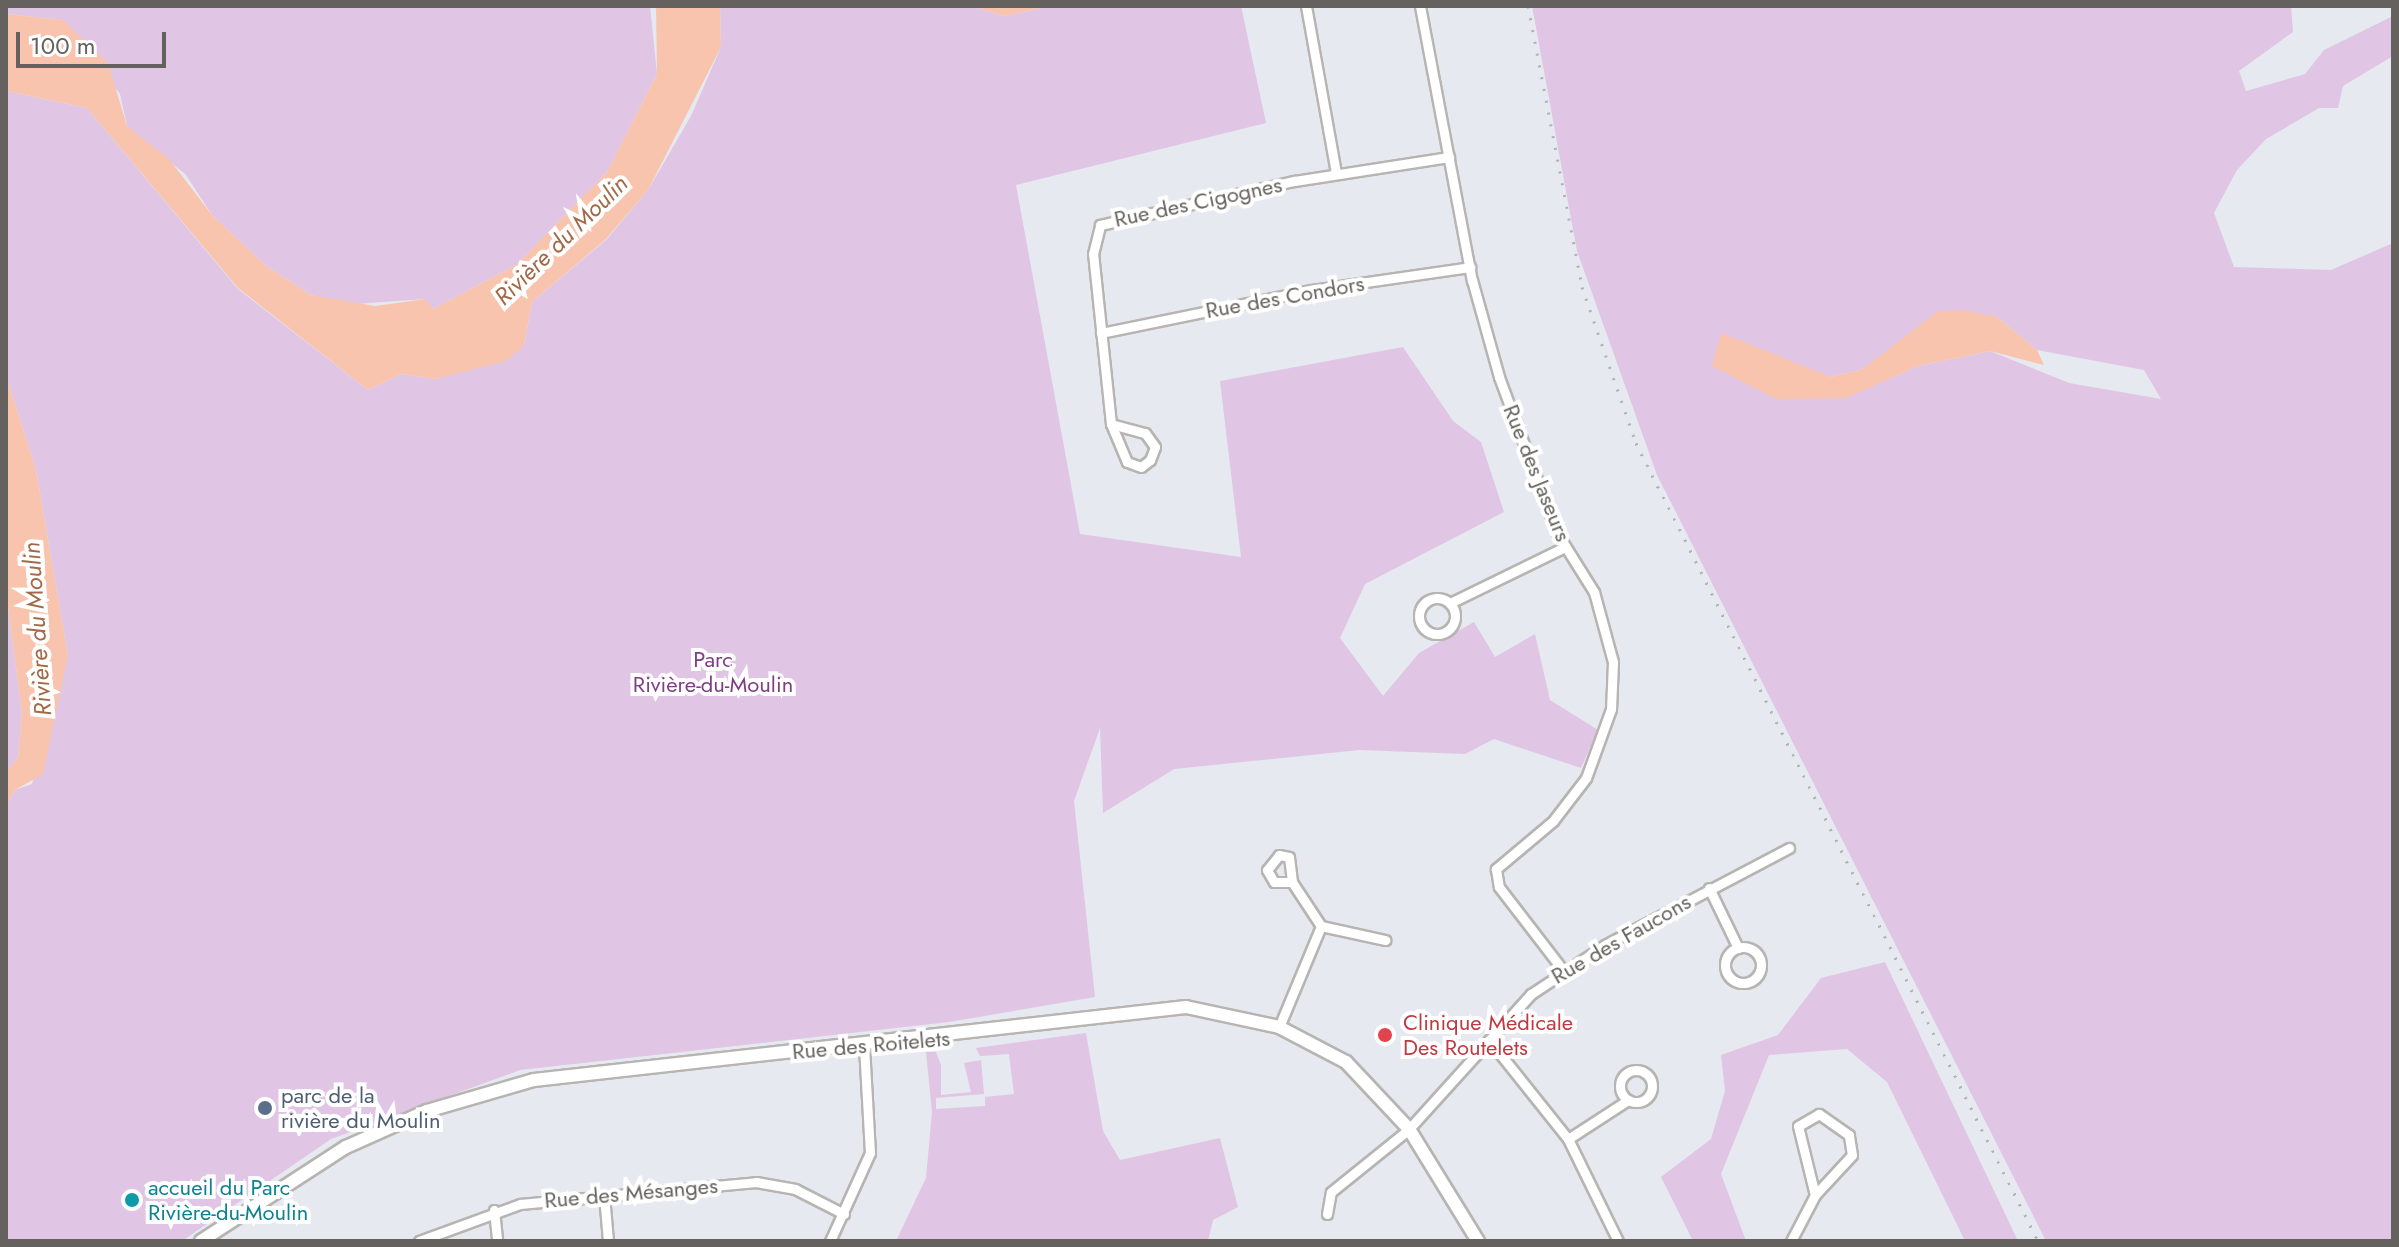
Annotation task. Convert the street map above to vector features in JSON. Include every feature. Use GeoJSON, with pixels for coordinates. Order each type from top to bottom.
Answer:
{"type":"FeatureCollection","features":[{"type":"Feature","properties":{"kind":"street"},"geometry":{"type":"LineString","coordinates":[[1306,6],[1336,173]]}},
{"type":"Feature","properties":{"kind":"street","name":"Rue des Jaseurs"},"geometry":{"type":"LineString","coordinates":[[1420,6],[1470,267],[1499,377],[1565,547],[1606,622],[1611,709],[1569,805],[1496,869],[1499,887],[1563,970]]}},
{"type":"Feature","properties":{"kind":"street","name":"Rue des Cigognes"},"geometry":{"type":"LineString","coordinates":[[1111,424],[1145,433],[1155,447],[1150,460],[1141,467],[1127,462],[1111,424],[1093,254],[1100,225],[1336,173],[1449,157]]}},
{"type":"Feature","properties":{"kind":"street","name":"Rue des Condors"},"geometry":{"type":"LineString","coordinates":[[1101,333],[1311,290],[1470,267]]}},
{"type":"Feature","properties":{"kind":"street"},"geometry":{"type":"LineString","coordinates":[[1450,603],[1565,547]]}},
{"type":"Feature","properties":{"kind":"street","name":"Rue des Faucons"},"geometry":{"type":"LineString","coordinates":[[1327,1214],[1331,1192],[1409,1129],[1489,1040],[1563,970],[1709,888],[1789,848]]}},
{"type":"Feature","properties":{"kind":"street"},"geometry":{"type":"LineString","coordinates":[[1292,882],[1321,926],[1385,940]]}},
{"type":"Feature","properties":{"kind":"street"},"geometry":{"type":"LineString","coordinates":[[1709,888],[1738,948],[1760,960],[1747,983],[1726,973],[1725,960],[1738,948]]}},
{"type":"Feature","properties":{"kind":"street"},"geometry":{"type":"LineString","coordinates":[[1279,1027],[1321,926]]}},
{"type":"Feature","properties":{"kind":"street","name":"Rue des Roitelets"},"geometry":{"type":"LineString","coordinates":[[201,1241],[295,1174],[461,1099],[615,1067],[1030,1030],[1146,1008],[1214,1011],[1279,1027],[1346,1062],[1409,1129],[1478,1241]]}},
{"type":"Feature","properties":{"kind":"street"},"geometry":{"type":"LineString","coordinates":[[1489,1040],[1568,1139],[1618,1241]]}},
{"type":"Feature","properties":{"kind":"street"},"geometry":{"type":"LineString","coordinates":[[830,1241],[871,1147],[864,1047]]}},
{"type":"Feature","properties":{"kind":"street"},"geometry":{"type":"LineString","coordinates":[[1568,1139],[1628,1100]]}},
{"type":"Feature","properties":{"kind":"street"},"geometry":{"type":"LineString","coordinates":[[1791,1241],[1815,1195],[1852,1155],[1849,1135],[1819,1114],[1798,1126],[1815,1195]]}},
{"type":"Feature","properties":{"kind":"street","name":"Rue des Mésanges"},"geometry":{"type":"LineString","coordinates":[[419,1241],[494,1210],[604,1195],[756,1182],[795,1189],[844,1214]]}},
{"type":"Feature","properties":{"kind":"street"},"geometry":{"type":"LineString","coordinates":[[604,1195],[608,1241]]}},
{"type":"Feature","properties":{"kind":"street"},"geometry":{"type":"LineString","coordinates":[[494,1210],[497,1241]]}},
{"type":"Feature","properties":{"kind":"green space"},"geometry":{"type":"Polygon","coordinates":[[[6,6],[650,6],[657,74],[607,172],[516,265],[433,309],[424,299],[356,304],[311,295],[266,266],[212,215],[186,175],[127,126],[120,94],[63,20],[6,14],[6,6]]]}},
{"type":"Feature","properties":{"kind":"green space","name":"Parc Rivière-du-Moulin"},"geometry":{"type":"Polygon","coordinates":[[[720,6],[971,6],[1005,16],[1051,6],[1241,6],[1266,123],[1016,185],[1080,534],[1241,557],[1220,381],[1403,347],[1453,421],[1481,442],[1504,512],[1365,584],[1340,638],[1383,696],[1419,653],[1474,622],[1495,657],[1535,634],[1550,700],[1598,730],[1581,768],[1494,739],[1465,754],[1359,750],[1174,769],[1103,813],[1100,728],[1074,801],[1095,997],[949,1022],[520,1070],[331,1139],[182,1241],[6,1241],[6,806],[15,790],[32,784],[68,656],[36,470],[6,376],[6,91],[87,108],[238,289],[368,390],[401,374],[436,379],[524,346],[532,302],[606,240],[648,190],[691,116],[721,47],[720,6]]]}},
{"type":"Feature","properties":{"kind":"green space"},"geometry":{"type":"Polygon","coordinates":[[[1532,6],[2291,6],[2293,32],[2239,71],[2246,91],[2305,74],[2324,50],[2393,16],[2393,56],[2343,86],[2338,108],[2319,108],[2266,139],[2237,170],[2214,213],[2234,267],[2331,270],[2393,243],[2393,1241],[2046,1241],[1657,475],[1577,251],[1532,6]],[[1997,317],[1898,343],[1863,369],[1831,377],[1763,351],[1713,365],[1845,398],[1918,366],[1990,351],[2069,383],[2161,399],[2144,370],[2037,350],[1997,317]]]}},
{"type":"Feature","properties":{"kind":"green space"},"geometry":{"type":"Polygon","coordinates":[[[6,592],[22,713],[18,758],[6,772],[6,592]]]}},
{"type":"Feature","properties":{"kind":"green space"},"geometry":{"type":"Polygon","coordinates":[[[1885,962],[2018,1241],[1965,1241],[1887,1082],[1847,1049],[1769,1055],[1721,1174],[1746,1241],[1693,1241],[1661,1177],[1711,1139],[1725,1091],[1721,1055],[1778,1035],[1821,978],[1885,962]]]}},
{"type":"Feature","properties":{"kind":"green space"},"geometry":{"type":"Polygon","coordinates":[[[1086,1033],[1103,1131],[1120,1160],[1220,1138],[1238,1207],[1213,1220],[1208,1241],[896,1241],[926,1178],[932,1112],[926,1052],[936,1052],[941,1065],[941,1095],[971,1092],[964,1063],[981,1060],[984,1094],[936,1098],[936,1109],[985,1106],[985,1097],[1014,1094],[1009,1054],[980,1056],[976,1048],[1086,1033]]]}},
{"type":"Feature","properties":{"kind":"water","name":"Rivière du Moulin"},"geometry":{"type":"Polygon","coordinates":[[[656,6],[720,6],[721,47],[648,190],[605,240],[532,302],[524,346],[506,361],[435,379],[401,374],[368,390],[238,288],[87,108],[6,91],[6,14],[63,20],[108,63],[127,126],[169,159],[212,215],[266,266],[311,295],[375,306],[425,299],[433,309],[516,265],[607,172],[657,74],[656,6]]]}},
{"type":"Feature","properties":{"kind":"water"},"geometry":{"type":"Polygon","coordinates":[[[971,6],[1051,6],[1005,16],[971,6]]]}},
{"type":"Feature","properties":{"kind":"water"},"geometry":{"type":"Polygon","coordinates":[[[1964,310],[1997,317],[2037,350],[2044,365],[1990,351],[1918,366],[1846,398],[1776,399],[1712,366],[1721,333],[1831,377],[1863,369],[1938,311],[1964,310]]]}},
{"type":"Feature","properties":{"kind":"water","name":"Rivière du Moulin"},"geometry":{"type":"Polygon","coordinates":[[[6,376],[36,470],[68,656],[43,774],[15,790],[6,806],[6,772],[18,758],[22,713],[6,592],[6,376]]]}},
{"type":"Feature","properties":{"kind":"railway"},"geometry":{"type":"LineString","coordinates":[[1528,6],[1582,287],[1636,443],[2038,1241]]}},
{"type":"Feature","properties":{"kind":"place","name":"Clinique Médicale Des Routelets"},"geometry":{"type":"Point","coordinates":[1385,1035]}},
{"type":"Feature","properties":{"kind":"place","name":"parc de la rivière du Moulin"},"geometry":{"type":"Point","coordinates":[265,1108]}},
{"type":"Feature","properties":{"kind":"place","name":"accueil du Parc Rivière-du-Moulin"},"geometry":{"type":"Point","coordinates":[132,1200]}}]}
